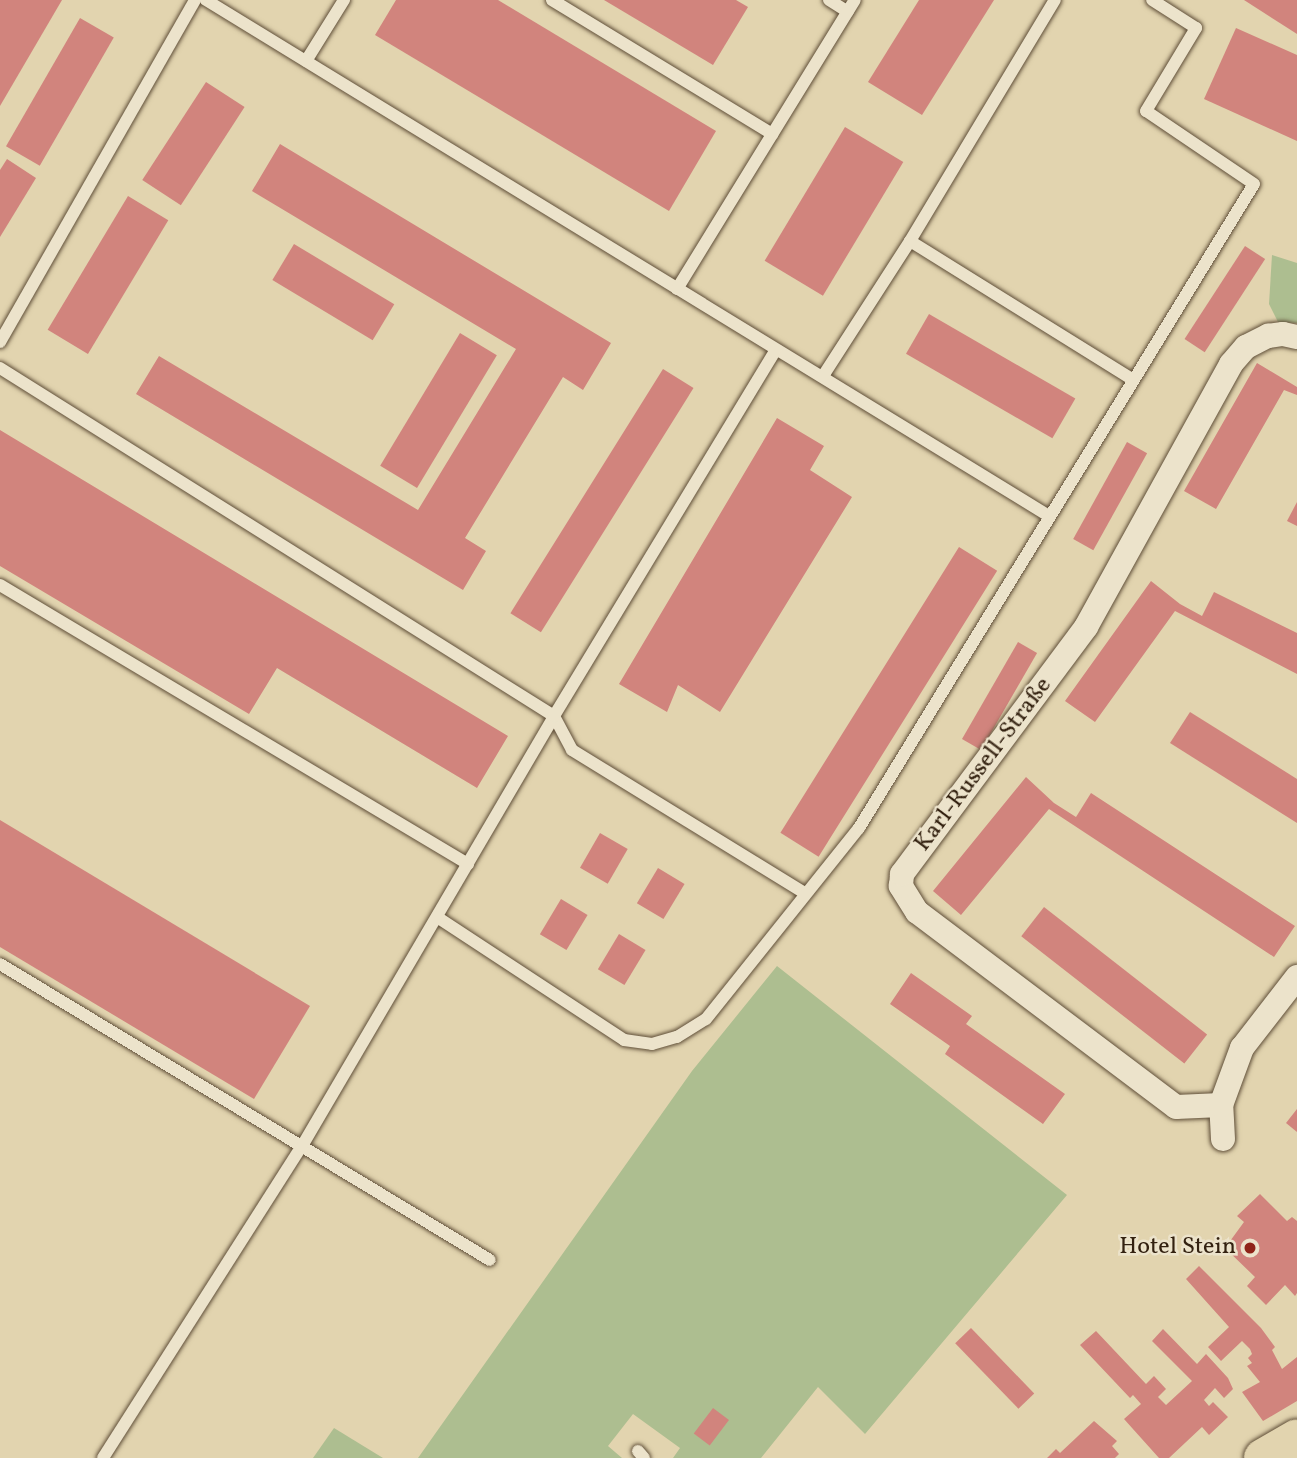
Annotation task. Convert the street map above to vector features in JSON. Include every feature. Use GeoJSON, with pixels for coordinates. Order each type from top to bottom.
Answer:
{"type":"FeatureCollection","features":[{"type":"Feature","properties":{"kind":"main road"},"geometry":{"type":"LineString","coordinates":[[1263,1458],[1297,1438]]}},
{"type":"Feature","properties":{"kind":"street","name":"Karl-Russell-Straße"},"geometry":{"type":"LineString","coordinates":[[1221,1105],[1176,1107],[917,912],[901,886],[902,874],[1086,627],[1231,364],[1246,347],[1268,336],[1283,334],[1297,337]]}},
{"type":"Feature","properties":{"kind":"street"},"geometry":{"type":"LineString","coordinates":[[1223,1139],[1221,1105],[1242,1048],[1297,977]]}},
{"type":"Feature","properties":{"kind":"lane"},"geometry":{"type":"LineString","coordinates":[[0,342],[195,0]]}},
{"type":"Feature","properties":{"kind":"lane"},"geometry":{"type":"LineString","coordinates":[[206,0],[1049,516]]}},
{"type":"Feature","properties":{"kind":"lane"},"geometry":{"type":"LineString","coordinates":[[306,61],[344,0]]}},
{"type":"Feature","properties":{"kind":"lane"},"geometry":{"type":"LineString","coordinates":[[552,0],[772,134]]}},
{"type":"Feature","properties":{"kind":"lane"},"geometry":{"type":"LineString","coordinates":[[829,0],[848,12]]}},
{"type":"Feature","properties":{"kind":"lane"},"geometry":{"type":"LineString","coordinates":[[677,289],[855,0]]}},
{"type":"Feature","properties":{"kind":"lane"},"geometry":{"type":"LineString","coordinates":[[823,376],[910,241],[1055,0]]}},
{"type":"Feature","properties":{"kind":"lane"},"geometry":{"type":"LineString","coordinates":[[437,917],[624,1040],[652,1044],[677,1037],[706,1018],[859,828],[1254,184],[1146,111],[1196,27],[1152,0]]}},
{"type":"Feature","properties":{"kind":"lane"},"geometry":{"type":"LineString","coordinates":[[910,241],[1132,379]]}},
{"type":"Feature","properties":{"kind":"lane"},"geometry":{"type":"LineString","coordinates":[[103,1458],[302,1146],[554,716],[776,350]]}},
{"type":"Feature","properties":{"kind":"lane"},"geometry":{"type":"LineString","coordinates":[[0,368],[554,716],[572,750],[804,893]]}},
{"type":"Feature","properties":{"kind":"lane"},"geometry":{"type":"LineString","coordinates":[[0,585],[468,864]]}},
{"type":"Feature","properties":{"kind":"lane"},"geometry":{"type":"LineString","coordinates":[[0,964],[490,1259]]}},
{"type":"Feature","properties":{"kind":"green space"},"geometry":{"type":"Polygon","coordinates":[[[1272,255],[1297,263],[1297,323],[1278,322],[1269,304],[1272,255]]]}},
{"type":"Feature","properties":{"kind":"green space"},"geometry":{"type":"Polygon","coordinates":[[[777,966],[1067,1195],[865,1434],[818,1387],[761,1458],[673,1458],[680,1448],[633,1414],[608,1446],[622,1458],[418,1458],[692,1071],[777,966]]]}},
{"type":"Feature","properties":{"kind":"green space"},"geometry":{"type":"Polygon","coordinates":[[[334,1428],[383,1458],[313,1458],[334,1428]]]}},
{"type":"Feature","properties":{"kind":"building"},"geometry":{"type":"Polygon","coordinates":[[[0,0],[62,0],[0,106],[0,0]]]}},
{"type":"Feature","properties":{"kind":"building"},"geometry":{"type":"Polygon","coordinates":[[[396,0],[498,0],[716,131],[669,211],[375,35],[396,0]]]}},
{"type":"Feature","properties":{"kind":"building"},"geometry":{"type":"Polygon","coordinates":[[[604,0],[736,0],[748,7],[713,65],[604,0]]]}},
{"type":"Feature","properties":{"kind":"building"},"geometry":{"type":"Polygon","coordinates":[[[919,0],[994,0],[922,115],[868,82],[919,0]]]}},
{"type":"Feature","properties":{"kind":"building"},"geometry":{"type":"Polygon","coordinates":[[[1244,0],[1297,0],[1297,34],[1244,0]]]}},
{"type":"Feature","properties":{"kind":"building"},"geometry":{"type":"Polygon","coordinates":[[[80,18],[114,38],[40,166],[6,146],[80,18]]]}},
{"type":"Feature","properties":{"kind":"building"},"geometry":{"type":"Polygon","coordinates":[[[1236,28],[1297,55],[1297,141],[1204,99],[1236,28]]]}},
{"type":"Feature","properties":{"kind":"building"},"geometry":{"type":"Polygon","coordinates":[[[206,82],[245,107],[181,205],[142,180],[206,82]]]}},
{"type":"Feature","properties":{"kind":"building"},"geometry":{"type":"Polygon","coordinates":[[[845,127],[903,162],[823,296],[765,261],[845,127]]]}},
{"type":"Feature","properties":{"kind":"building"},"geometry":{"type":"Polygon","coordinates":[[[280,144],[611,343],[583,390],[563,377],[465,538],[486,551],[463,590],[136,394],[159,356],[418,510],[516,349],[252,191],[280,144]]]}},
{"type":"Feature","properties":{"kind":"building"},"geometry":{"type":"Polygon","coordinates":[[[7,159],[36,178],[0,237],[0,170],[7,159]]]}},
{"type":"Feature","properties":{"kind":"building"},"geometry":{"type":"Polygon","coordinates":[[[128,196],[168,220],[88,354],[48,330],[128,196]]]}},
{"type":"Feature","properties":{"kind":"building"},"geometry":{"type":"Polygon","coordinates":[[[294,244],[394,304],[373,340],[272,280],[294,244]]]}},
{"type":"Feature","properties":{"kind":"building"},"geometry":{"type":"Polygon","coordinates":[[[1245,246],[1265,259],[1205,352],[1185,339],[1245,246]]]}},
{"type":"Feature","properties":{"kind":"building"},"geometry":{"type":"Polygon","coordinates":[[[929,314],[1075,398],[1052,438],[906,354],[929,314]]]}},
{"type":"Feature","properties":{"kind":"building"},"geometry":{"type":"Polygon","coordinates":[[[460,333],[497,355],[417,488],[380,466],[460,333]]]}},
{"type":"Feature","properties":{"kind":"building"},"geometry":{"type":"Polygon","coordinates":[[[1257,363],[1297,387],[1297,395],[1284,390],[1216,509],[1184,491],[1257,363]]]}},
{"type":"Feature","properties":{"kind":"building"},"geometry":{"type":"Polygon","coordinates":[[[663,369],[694,388],[541,632],[510,613],[663,369]]]}},
{"type":"Feature","properties":{"kind":"building"},"geometry":{"type":"Polygon","coordinates":[[[777,418],[824,446],[810,470],[852,497],[720,712],[678,685],[667,712],[619,684],[777,418]]]}},
{"type":"Feature","properties":{"kind":"building"},"geometry":{"type":"Polygon","coordinates":[[[0,430],[508,736],[477,788],[277,668],[249,714],[0,566],[0,430]]]}},
{"type":"Feature","properties":{"kind":"building"},"geometry":{"type":"Polygon","coordinates":[[[1127,442],[1147,453],[1093,550],[1073,539],[1127,442]]]}},
{"type":"Feature","properties":{"kind":"building"},"geometry":{"type":"Polygon","coordinates":[[[1297,502],[1297,526],[1287,521],[1297,502]]]}},
{"type":"Feature","properties":{"kind":"building"},"geometry":{"type":"Polygon","coordinates":[[[959,547],[997,571],[819,857],[780,833],[959,547]]]}},
{"type":"Feature","properties":{"kind":"building"},"geometry":{"type":"Polygon","coordinates":[[[1151,581],[1180,604],[1202,616],[1214,592],[1297,633],[1297,674],[1175,611],[1095,722],[1065,701],[1151,581]]]}},
{"type":"Feature","properties":{"kind":"building"},"geometry":{"type":"Polygon","coordinates":[[[1018,642],[1037,653],[981,750],[962,739],[1018,642]]]}},
{"type":"Feature","properties":{"kind":"building"},"geometry":{"type":"Polygon","coordinates":[[[1190,712],[1297,779],[1297,823],[1170,743],[1190,712]]]}},
{"type":"Feature","properties":{"kind":"building"},"geometry":{"type":"Polygon","coordinates":[[[1026,777],[1054,803],[1076,817],[1091,793],[1295,926],[1274,957],[1049,809],[961,915],[933,891],[1026,777]]]}},
{"type":"Feature","properties":{"kind":"building"},"geometry":{"type":"Polygon","coordinates":[[[0,820],[310,1006],[254,1099],[0,947],[0,820]]]}},
{"type":"Feature","properties":{"kind":"building"},"geometry":{"type":"Polygon","coordinates":[[[600,833],[628,849],[608,884],[580,868],[600,833]]]}},
{"type":"Feature","properties":{"kind":"building"},"geometry":{"type":"Polygon","coordinates":[[[658,868],[685,884],[663,919],[637,903],[658,868]]]}},
{"type":"Feature","properties":{"kind":"building"},"geometry":{"type":"Polygon","coordinates":[[[561,899],[588,915],[566,950],[540,934],[561,899]]]}},
{"type":"Feature","properties":{"kind":"building"},"geometry":{"type":"Polygon","coordinates":[[[1044,907],[1207,1034],[1184,1064],[1021,936],[1044,907]]]}},
{"type":"Feature","properties":{"kind":"building"},"geometry":{"type":"Polygon","coordinates":[[[619,934],[646,950],[624,985],[598,969],[619,934]]]}},
{"type":"Feature","properties":{"kind":"building"},"geometry":{"type":"Polygon","coordinates":[[[911,973],[972,1016],[966,1024],[1065,1094],[1043,1124],[945,1054],[950,1046],[890,1004],[911,973]]]}},
{"type":"Feature","properties":{"kind":"building"},"geometry":{"type":"Polygon","coordinates":[[[1297,1109],[1297,1132],[1286,1123],[1297,1109]]]}},
{"type":"Feature","properties":{"kind":"building"},"geometry":{"type":"Polygon","coordinates":[[[1260,1194],[1287,1221],[1292,1217],[1297,1221],[1297,1293],[1295,1296],[1285,1285],[1266,1305],[1247,1286],[1255,1277],[1225,1248],[1244,1222],[1237,1216],[1260,1194]]]}},
{"type":"Feature","properties":{"kind":"building"},"geometry":{"type":"Polygon","coordinates":[[[1199,1266],[1261,1328],[1275,1347],[1272,1350],[1282,1369],[1297,1357],[1297,1401],[1263,1421],[1242,1392],[1260,1382],[1247,1366],[1252,1363],[1248,1358],[1252,1354],[1250,1349],[1242,1341],[1221,1361],[1208,1347],[1229,1327],[1186,1279],[1199,1266]]]}},
{"type":"Feature","properties":{"kind":"building"},"geometry":{"type":"Polygon","coordinates":[[[971,1328],[1034,1393],[1018,1409],[955,1343],[971,1328]]]}},
{"type":"Feature","properties":{"kind":"building"},"geometry":{"type":"Polygon","coordinates":[[[1163,1329],[1197,1364],[1206,1354],[1228,1378],[1233,1389],[1224,1398],[1215,1388],[1204,1400],[1209,1406],[1213,1402],[1228,1417],[1209,1435],[1202,1427],[1169,1458],[1159,1458],[1124,1419],[1141,1404],[1133,1395],[1130,1398],[1080,1345],[1096,1331],[1146,1384],[1154,1376],[1166,1389],[1158,1397],[1166,1405],[1192,1381],[1152,1341],[1163,1329]]]}},
{"type":"Feature","properties":{"kind":"building"},"geometry":{"type":"Polygon","coordinates":[[[713,1408],[729,1420],[710,1446],[694,1434],[713,1408]]]}},
{"type":"Feature","properties":{"kind":"building"},"geometry":{"type":"Polygon","coordinates":[[[1094,1421],[1117,1441],[1112,1446],[1119,1454],[1115,1458],[1047,1458],[1056,1449],[1060,1453],[1094,1421]]]}},
{"type":"Feature","properties":{"kind":"place","name":"Hotel Stein"},"geometry":{"type":"Point","coordinates":[1250,1248]}}]}
